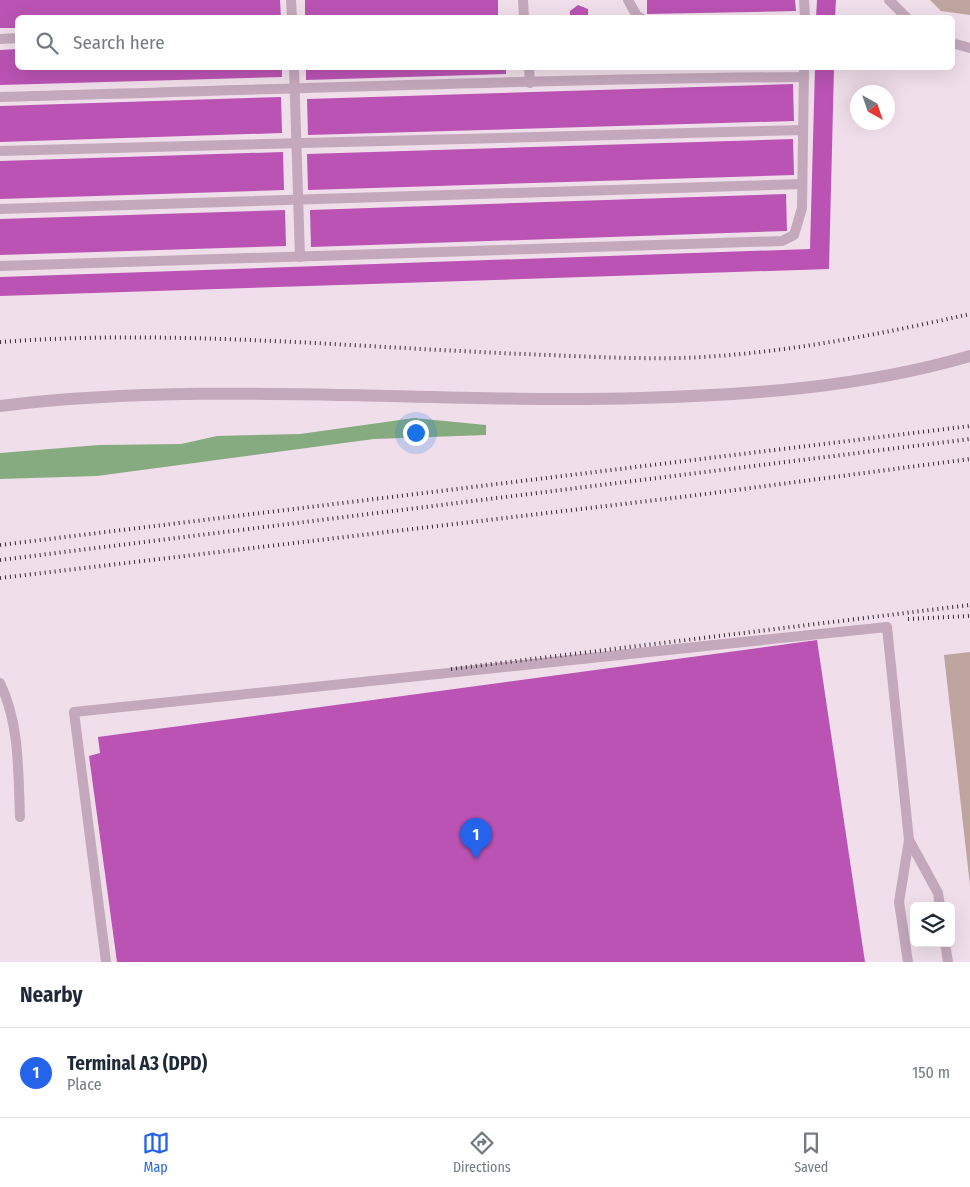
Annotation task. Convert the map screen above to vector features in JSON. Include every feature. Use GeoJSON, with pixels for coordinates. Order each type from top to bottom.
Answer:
{"type":"FeatureCollection","features":[{"type":"Feature","properties":{"kind":"street"},"geometry":{"type":"LineString","coordinates":[[0,406],[145,394],[586,400],[696,397],[850,382],[914,372],[970,356]]}},
{"type":"Feature","properties":{"kind":"lane"},"geometry":{"type":"LineString","coordinates":[[291,0],[292,15]]}},
{"type":"Feature","properties":{"kind":"lane"},"geometry":{"type":"LineString","coordinates":[[523,0],[524,15]]}},
{"type":"Feature","properties":{"kind":"lane"},"geometry":{"type":"LineString","coordinates":[[628,0],[636,15]]}},
{"type":"Feature","properties":{"kind":"lane"},"geometry":{"type":"LineString","coordinates":[[804,0],[805,15]]}},
{"type":"Feature","properties":{"kind":"lane"},"geometry":{"type":"LineString","coordinates":[[889,0],[904,15]]}},
{"type":"Feature","properties":{"kind":"lane"},"geometry":{"type":"LineString","coordinates":[[0,39],[15,38]]}},
{"type":"Feature","properties":{"kind":"lane"},"geometry":{"type":"LineString","coordinates":[[955,43],[970,48]]}},
{"type":"Feature","properties":{"kind":"lane"},"geometry":{"type":"LineString","coordinates":[[294,70],[300,257]]}},
{"type":"Feature","properties":{"kind":"lane"},"geometry":{"type":"LineString","coordinates":[[529,70],[530,82]]}},
{"type":"Feature","properties":{"kind":"lane"},"geometry":{"type":"LineString","coordinates":[[0,97],[295,90],[804,72],[802,208],[794,235],[782,241],[0,266]]}},
{"type":"Feature","properties":{"kind":"lane"},"geometry":{"type":"LineString","coordinates":[[0,151],[274,143],[296,145],[803,130]]}},
{"type":"Feature","properties":{"kind":"lane"},"geometry":{"type":"LineString","coordinates":[[0,209],[802,184]]}},
{"type":"Feature","properties":{"kind":"lane"},"geometry":{"type":"LineString","coordinates":[[106,962],[74,712],[887,627],[909,840],[899,902],[908,962]]}},
{"type":"Feature","properties":{"kind":"lane"},"geometry":{"type":"LineString","coordinates":[[0,683],[8,699],[17,740],[20,817]]}},
{"type":"Feature","properties":{"kind":"lane"},"geometry":{"type":"LineString","coordinates":[[909,840],[938,893],[939,902]]}},
{"type":"Feature","properties":{"kind":"lane"},"geometry":{"type":"LineString","coordinates":[[946,947],[948,962]]}},
{"type":"Feature","properties":{"kind":"shaded area"},"geometry":{"type":"Polygon","coordinates":[[[930,0],[970,0],[970,15],[941,11],[930,0]]]}},
{"type":"Feature","properties":{"kind":"shaded area"},"geometry":{"type":"Polygon","coordinates":[[[414,418],[486,425],[486,435],[374,439],[97,476],[0,479],[0,453],[99,445],[181,444],[217,436],[300,434],[414,418]]]}},
{"type":"Feature","properties":{"kind":"shaded area"},"geometry":{"type":"Polygon","coordinates":[[[970,652],[970,886],[944,655],[970,652]]]}},
{"type":"Feature","properties":{"kind":"building"},"geometry":{"type":"Polygon","coordinates":[[[0,0],[280,0],[281,15],[15,15],[15,28],[0,28],[0,0]]]}},
{"type":"Feature","properties":{"kind":"building"},"geometry":{"type":"Polygon","coordinates":[[[305,0],[498,0],[498,15],[305,15],[305,0]]]}},
{"type":"Feature","properties":{"kind":"building"},"geometry":{"type":"Polygon","coordinates":[[[647,0],[795,0],[796,11],[647,14],[647,0]]]}},
{"type":"Feature","properties":{"kind":"building"},"geometry":{"type":"Polygon","coordinates":[[[817,0],[836,0],[835,15],[816,15],[817,0]]]}},
{"type":"Feature","properties":{"kind":"building"},"geometry":{"type":"Polygon","coordinates":[[[578,5],[588,9],[588,15],[570,15],[570,11],[578,5]]]}},
{"type":"Feature","properties":{"kind":"building"},"geometry":{"type":"Polygon","coordinates":[[[15,49],[15,70],[282,70],[282,77],[0,85],[0,50],[15,49]]]}},
{"type":"Feature","properties":{"kind":"building"},"geometry":{"type":"Polygon","coordinates":[[[306,70],[506,70],[506,74],[306,80],[306,70]]]}},
{"type":"Feature","properties":{"kind":"building"},"geometry":{"type":"Polygon","coordinates":[[[815,70],[834,70],[829,269],[0,296],[0,277],[810,249],[815,70]]]}},
{"type":"Feature","properties":{"kind":"building"},"geometry":{"type":"Polygon","coordinates":[[[793,84],[794,121],[308,135],[307,99],[793,84]]]}},
{"type":"Feature","properties":{"kind":"building"},"geometry":{"type":"Polygon","coordinates":[[[281,97],[282,133],[0,142],[0,106],[281,97]]]}},
{"type":"Feature","properties":{"kind":"building"},"geometry":{"type":"Polygon","coordinates":[[[793,139],[794,175],[308,190],[307,154],[793,139]]]}},
{"type":"Feature","properties":{"kind":"building"},"geometry":{"type":"Polygon","coordinates":[[[283,152],[284,190],[0,199],[0,161],[283,152]]]}},
{"type":"Feature","properties":{"kind":"building"},"geometry":{"type":"Polygon","coordinates":[[[786,194],[787,231],[311,247],[310,210],[786,194]]]}},
{"type":"Feature","properties":{"kind":"building"},"geometry":{"type":"Polygon","coordinates":[[[285,210],[286,246],[0,255],[0,219],[285,210]]]}},
{"type":"Feature","properties":{"kind":"building"},"geometry":{"type":"Polygon","coordinates":[[[817,640],[865,962],[117,962],[89,756],[100,753],[98,737],[817,640]]]}},
{"type":"Feature","properties":{"kind":"railway"},"geometry":{"type":"LineString","coordinates":[[0,342],[65,338],[196,338],[562,356],[680,358],[752,353],[826,343],[970,314]]}},
{"type":"Feature","properties":{"kind":"railway"},"geometry":{"type":"LineString","coordinates":[[0,545],[970,426]]}},
{"type":"Feature","properties":{"kind":"railway"},"geometry":{"type":"LineString","coordinates":[[0,560],[970,439]]}},
{"type":"Feature","properties":{"kind":"railway"},"geometry":{"type":"LineString","coordinates":[[0,578],[690,496],[970,459]]}},
{"type":"Feature","properties":{"kind":"railway"},"geometry":{"type":"LineString","coordinates":[[451,669],[970,605]]}},
{"type":"Feature","properties":{"kind":"railway"},"geometry":{"type":"LineString","coordinates":[[908,619],[970,616]]}},
{"type":"Feature","properties":{"kind":"place","name":"Terminal A3 (DPD)"},"geometry":{"type":"Point","coordinates":[476,859]}}]}
